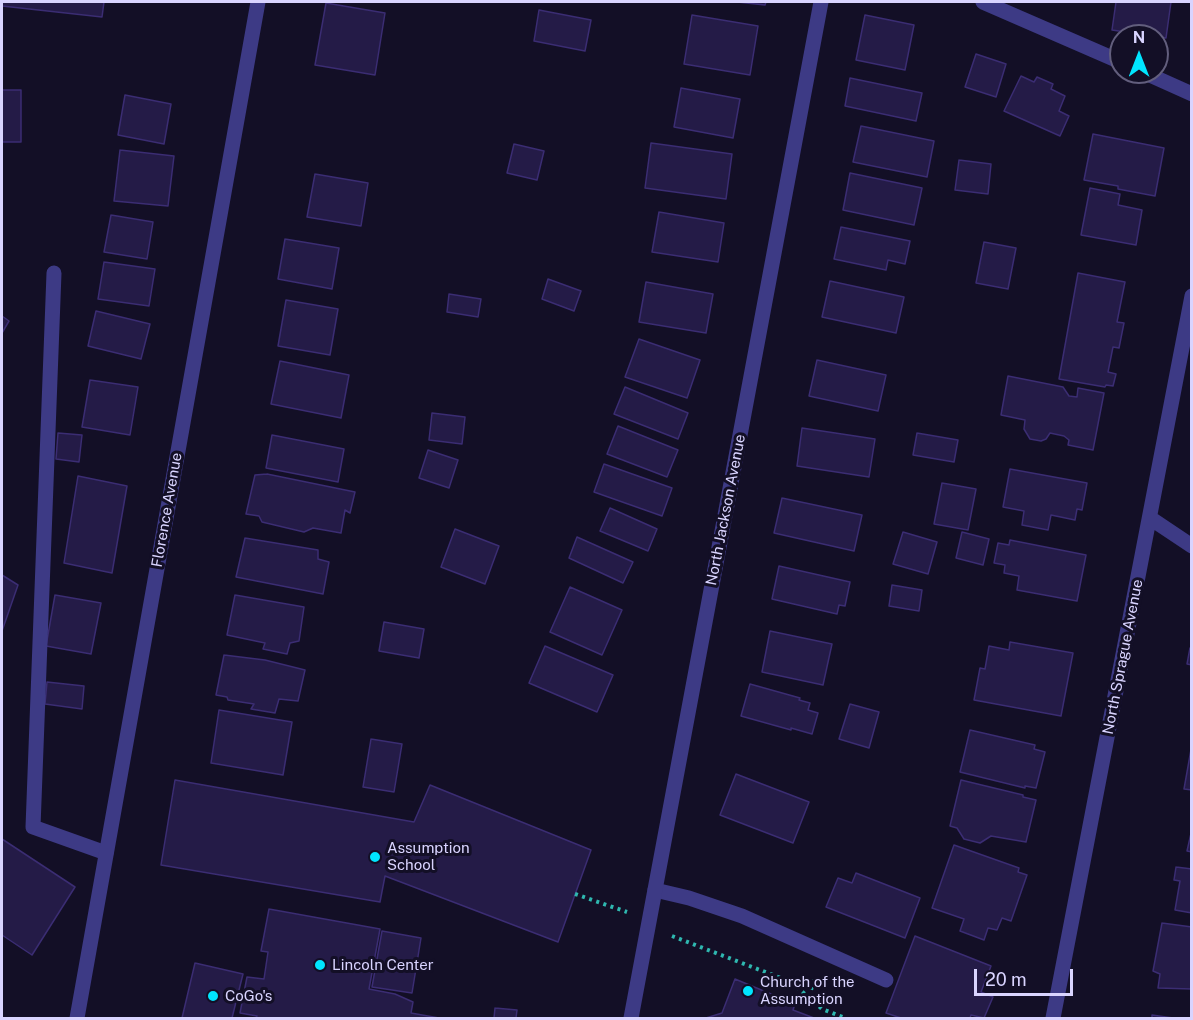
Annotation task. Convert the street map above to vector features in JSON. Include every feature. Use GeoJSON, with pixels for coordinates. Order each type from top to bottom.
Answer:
{"type":"FeatureCollection","features":[{"type":"Feature","properties":{"kind":"street","name":"Florence Avenue"},"geometry":{"type":"LineString","coordinates":[[77,1018],[258,2]]}},
{"type":"Feature","properties":{"kind":"street","name":"North Jackson Avenue"},"geometry":{"type":"LineString","coordinates":[[631,1018],[821,2]]}},
{"type":"Feature","properties":{"kind":"street"},"geometry":{"type":"LineString","coordinates":[[983,2],[1109,57]]}},
{"type":"Feature","properties":{"kind":"street"},"geometry":{"type":"LineString","coordinates":[[1169,83],[1191,93]]}},
{"type":"Feature","properties":{"kind":"street"},"geometry":{"type":"LineString","coordinates":[[54,273],[33,827],[106,853]]}},
{"type":"Feature","properties":{"kind":"street","name":"North Sprague Avenue"},"geometry":{"type":"LineString","coordinates":[[1053,1018],[1191,296]]}},
{"type":"Feature","properties":{"kind":"street"},"geometry":{"type":"LineString","coordinates":[[1150,518],[1191,546]]}},
{"type":"Feature","properties":{"kind":"street"},"geometry":{"type":"LineString","coordinates":[[655,890],[689,898],[742,916],[886,980]]}},
{"type":"Feature","properties":{"kind":"path"},"geometry":{"type":"LineString","coordinates":[[575,894],[596,901]]}},
{"type":"Feature","properties":{"kind":"path"},"geometry":{"type":"LineString","coordinates":[[648,927],[791,982],[822,1009],[845,1018]]}},
{"type":"Feature","properties":{"kind":"building"},"geometry":{"type":"Polygon","coordinates":[[[2,2],[104,2],[102,17],[2,6],[2,2]]]}},
{"type":"Feature","properties":{"kind":"building"},"geometry":{"type":"Polygon","coordinates":[[[737,2],[766,2],[765,5],[737,2]]]}},
{"type":"Feature","properties":{"kind":"building"},"geometry":{"type":"Polygon","coordinates":[[[1116,2],[1171,2],[1168,24],[1113,24],[1116,2]]]}},
{"type":"Feature","properties":{"kind":"building"},"geometry":{"type":"Polygon","coordinates":[[[326,3],[385,13],[375,75],[315,65],[326,3]]]}},
{"type":"Feature","properties":{"kind":"building"},"geometry":{"type":"Polygon","coordinates":[[[539,10],[591,20],[585,51],[534,41],[539,10]]]}},
{"type":"Feature","properties":{"kind":"building"},"geometry":{"type":"Polygon","coordinates":[[[692,15],[758,26],[750,75],[684,64],[692,15]]]}},
{"type":"Feature","properties":{"kind":"building"},"geometry":{"type":"Polygon","coordinates":[[[865,15],[914,25],[905,70],[856,60],[865,15]]]}},
{"type":"Feature","properties":{"kind":"building"},"geometry":{"type":"Polygon","coordinates":[[[976,54],[1006,64],[996,97],[965,87],[976,54]]]}},
{"type":"Feature","properties":{"kind":"building"},"geometry":{"type":"Polygon","coordinates":[[[1021,76],[1034,82],[1037,77],[1053,84],[1051,89],[1065,96],[1059,111],[1069,116],[1060,136],[1004,111],[1021,76]]]}},
{"type":"Feature","properties":{"kind":"building"},"geometry":{"type":"Polygon","coordinates":[[[850,78],[922,93],[916,121],[845,106],[850,78]]]}},
{"type":"Feature","properties":{"kind":"building"},"geometry":{"type":"Polygon","coordinates":[[[681,88],[740,99],[733,138],[674,127],[681,88]]]}},
{"type":"Feature","properties":{"kind":"building"},"geometry":{"type":"Polygon","coordinates":[[[2,90],[21,90],[21,142],[2,142],[2,90]]]}},
{"type":"Feature","properties":{"kind":"building"},"geometry":{"type":"Polygon","coordinates":[[[125,95],[171,104],[164,144],[118,135],[125,95]]]}},
{"type":"Feature","properties":{"kind":"building"},"geometry":{"type":"Polygon","coordinates":[[[861,126],[934,141],[927,177],[853,162],[861,126]]]}},
{"type":"Feature","properties":{"kind":"building"},"geometry":{"type":"Polygon","coordinates":[[[1093,134],[1164,148],[1155,196],[1084,180],[1093,134]]]}},
{"type":"Feature","properties":{"kind":"building"},"geometry":{"type":"Polygon","coordinates":[[[651,143],[732,154],[726,199],[645,188],[651,143]]]}},
{"type":"Feature","properties":{"kind":"building"},"geometry":{"type":"Polygon","coordinates":[[[514,144],[544,151],[537,180],[507,173],[514,144]]]}},
{"type":"Feature","properties":{"kind":"building"},"geometry":{"type":"Polygon","coordinates":[[[120,150],[174,156],[168,206],[114,201],[120,150]]]}},
{"type":"Feature","properties":{"kind":"building"},"geometry":{"type":"Polygon","coordinates":[[[959,160],[991,164],[988,194],[955,190],[959,160]]]}},
{"type":"Feature","properties":{"kind":"building"},"geometry":{"type":"Polygon","coordinates":[[[850,173],[922,188],[914,225],[843,210],[850,173]]]}},
{"type":"Feature","properties":{"kind":"building"},"geometry":{"type":"Polygon","coordinates":[[[315,174],[368,183],[361,226],[307,217],[315,174]]]}},
{"type":"Feature","properties":{"kind":"building"},"geometry":{"type":"Polygon","coordinates":[[[1090,188],[1120,194],[1118,205],[1142,210],[1136,245],[1081,235],[1090,188]]]}},
{"type":"Feature","properties":{"kind":"building"},"geometry":{"type":"Polygon","coordinates":[[[659,212],[724,223],[718,262],[652,252],[659,212]]]}},
{"type":"Feature","properties":{"kind":"building"},"geometry":{"type":"Polygon","coordinates":[[[111,215],[153,222],[147,259],[104,252],[111,215]]]}},
{"type":"Feature","properties":{"kind":"building"},"geometry":{"type":"Polygon","coordinates":[[[841,227],[910,241],[905,264],[888,260],[886,270],[834,259],[841,227]]]}},
{"type":"Feature","properties":{"kind":"building"},"geometry":{"type":"Polygon","coordinates":[[[285,239],[339,248],[332,289],[278,279],[285,239]]]}},
{"type":"Feature","properties":{"kind":"building"},"geometry":{"type":"Polygon","coordinates":[[[984,242],[1016,248],[1008,289],[976,283],[984,242]]]}},
{"type":"Feature","properties":{"kind":"building"},"geometry":{"type":"Polygon","coordinates":[[[104,262],[155,269],[149,306],[98,299],[104,262]]]}},
{"type":"Feature","properties":{"kind":"building"},"geometry":{"type":"Polygon","coordinates":[[[1078,273],[1125,282],[1117,322],[1124,323],[1119,348],[1113,347],[1108,372],[1116,374],[1113,386],[1106,385],[1105,387],[1059,379],[1078,273]]]}},
{"type":"Feature","properties":{"kind":"building"},"geometry":{"type":"Polygon","coordinates":[[[548,279],[581,291],[574,311],[542,299],[548,279]]]}},
{"type":"Feature","properties":{"kind":"building"},"geometry":{"type":"Polygon","coordinates":[[[830,281],[904,297],[896,333],[822,317],[830,281]]]}},
{"type":"Feature","properties":{"kind":"building"},"geometry":{"type":"Polygon","coordinates":[[[646,282],[713,294],[706,333],[639,322],[646,282]]]}},
{"type":"Feature","properties":{"kind":"building"},"geometry":{"type":"Polygon","coordinates":[[[449,294],[481,299],[478,317],[447,312],[449,294]]]}},
{"type":"Feature","properties":{"kind":"building"},"geometry":{"type":"Polygon","coordinates":[[[286,300],[338,309],[330,355],[278,346],[286,300]]]}},
{"type":"Feature","properties":{"kind":"building"},"geometry":{"type":"Polygon","coordinates":[[[96,311],[150,324],[141,359],[88,346],[96,311]]]}},
{"type":"Feature","properties":{"kind":"building"},"geometry":{"type":"Polygon","coordinates":[[[2,316],[9,321],[2,333],[2,316]]]}},
{"type":"Feature","properties":{"kind":"building"},"geometry":{"type":"Polygon","coordinates":[[[639,339],[700,360],[687,398],[625,377],[639,339]]]}},
{"type":"Feature","properties":{"kind":"building"},"geometry":{"type":"Polygon","coordinates":[[[817,360],[886,375],[878,411],[809,396],[817,360]]]}},
{"type":"Feature","properties":{"kind":"building"},"geometry":{"type":"Polygon","coordinates":[[[280,361],[349,375],[341,418],[271,404],[280,361]]]}},
{"type":"Feature","properties":{"kind":"building"},"geometry":{"type":"Polygon","coordinates":[[[1008,376],[1063,387],[1069,396],[1077,397],[1078,388],[1104,393],[1093,450],[1068,445],[1069,440],[1064,436],[1050,433],[1046,439],[1041,441],[1030,439],[1024,429],[1025,420],[1001,415],[1008,376]]]}},
{"type":"Feature","properties":{"kind":"building"},"geometry":{"type":"Polygon","coordinates":[[[90,380],[138,387],[130,435],[82,427],[90,380]]]}},
{"type":"Feature","properties":{"kind":"building"},"geometry":{"type":"Polygon","coordinates":[[[625,387],[688,413],[678,439],[614,414],[625,387]]]}},
{"type":"Feature","properties":{"kind":"building"},"geometry":{"type":"Polygon","coordinates":[[[432,413],[465,417],[462,444],[429,440],[432,413]]]}},
{"type":"Feature","properties":{"kind":"building"},"geometry":{"type":"Polygon","coordinates":[[[618,426],[678,450],[667,477],[607,454],[618,426]]]}},
{"type":"Feature","properties":{"kind":"building"},"geometry":{"type":"Polygon","coordinates":[[[802,428],[875,439],[869,477],[797,466],[802,428]]]}},
{"type":"Feature","properties":{"kind":"building"},"geometry":{"type":"Polygon","coordinates":[[[58,433],[82,435],[79,462],[56,459],[58,433]]]}},
{"type":"Feature","properties":{"kind":"building"},"geometry":{"type":"Polygon","coordinates":[[[917,433],[958,440],[954,462],[913,455],[917,433]]]}},
{"type":"Feature","properties":{"kind":"building"},"geometry":{"type":"Polygon","coordinates":[[[272,435],[344,449],[338,482],[266,468],[272,435]]]}},
{"type":"Feature","properties":{"kind":"building"},"geometry":{"type":"Polygon","coordinates":[[[428,450],[458,460],[449,488],[419,478],[428,450]]]}},
{"type":"Feature","properties":{"kind":"building"},"geometry":{"type":"Polygon","coordinates":[[[604,464],[672,488],[662,516],[594,492],[604,464]]]}},
{"type":"Feature","properties":{"kind":"building"},"geometry":{"type":"Polygon","coordinates":[[[1010,469],[1087,483],[1082,510],[1077,509],[1075,520],[1051,515],[1048,530],[1022,525],[1024,511],[1003,507],[1010,469]]]}},
{"type":"Feature","properties":{"kind":"building"},"geometry":{"type":"Polygon","coordinates":[[[267,474],[355,492],[350,513],[345,510],[341,533],[313,528],[304,532],[262,522],[259,516],[246,514],[255,475],[267,474]]]}},
{"type":"Feature","properties":{"kind":"building"},"geometry":{"type":"Polygon","coordinates":[[[78,476],[127,486],[112,573],[64,563],[78,476]]]}},
{"type":"Feature","properties":{"kind":"building"},"geometry":{"type":"Polygon","coordinates":[[[942,483],[976,489],[968,530],[934,524],[942,483]]]}},
{"type":"Feature","properties":{"kind":"building"},"geometry":{"type":"Polygon","coordinates":[[[782,498],[862,515],[854,551],[774,533],[782,498]]]}},
{"type":"Feature","properties":{"kind":"building"},"geometry":{"type":"Polygon","coordinates":[[[610,508],[657,529],[648,551],[600,531],[610,508]]]}},
{"type":"Feature","properties":{"kind":"building"},"geometry":{"type":"Polygon","coordinates":[[[455,529],[499,546],[485,584],[441,567],[455,529]]]}},
{"type":"Feature","properties":{"kind":"building"},"geometry":{"type":"Polygon","coordinates":[[[903,532],[937,542],[928,574],[893,564],[903,532]]]}},
{"type":"Feature","properties":{"kind":"building"},"geometry":{"type":"Polygon","coordinates":[[[962,532],[989,539],[983,565],[956,558],[962,532]]]}},
{"type":"Feature","properties":{"kind":"building"},"geometry":{"type":"Polygon","coordinates":[[[577,537],[633,562],[623,583],[569,558],[577,537]]]}},
{"type":"Feature","properties":{"kind":"building"},"geometry":{"type":"Polygon","coordinates":[[[245,538],[318,550],[318,559],[329,562],[323,594],[236,577],[245,538]]]}},
{"type":"Feature","properties":{"kind":"building"},"geometry":{"type":"Polygon","coordinates":[[[1010,540],[1086,555],[1077,601],[1017,590],[1019,576],[1004,573],[1005,565],[994,563],[998,543],[1009,545],[1010,540]]]}},
{"type":"Feature","properties":{"kind":"building"},"geometry":{"type":"Polygon","coordinates":[[[779,566],[850,582],[845,606],[839,605],[837,614],[772,599],[779,566]]]}},
{"type":"Feature","properties":{"kind":"building"},"geometry":{"type":"Polygon","coordinates":[[[2,575],[18,585],[2,631],[2,575]]]}},
{"type":"Feature","properties":{"kind":"building"},"geometry":{"type":"Polygon","coordinates":[[[892,585],[922,590],[919,611],[889,606],[892,585]]]}},
{"type":"Feature","properties":{"kind":"building"},"geometry":{"type":"Polygon","coordinates":[[[570,587],[622,610],[602,655],[550,632],[570,587]]]}},
{"type":"Feature","properties":{"kind":"building"},"geometry":{"type":"Polygon","coordinates":[[[55,595],[101,603],[91,654],[46,646],[55,595]]]}},
{"type":"Feature","properties":{"kind":"building"},"geometry":{"type":"Polygon","coordinates":[[[235,595],[304,607],[299,641],[290,643],[287,654],[263,649],[265,643],[227,635],[235,595]]]}},
{"type":"Feature","properties":{"kind":"building"},"geometry":{"type":"Polygon","coordinates":[[[384,622],[424,629],[419,658],[379,651],[384,622]]]}},
{"type":"Feature","properties":{"kind":"building"},"geometry":{"type":"Polygon","coordinates":[[[770,631],[832,644],[823,685],[762,672],[770,631]]]}},
{"type":"Feature","properties":{"kind":"building"},"geometry":{"type":"Polygon","coordinates":[[[1010,642],[1073,653],[1061,716],[974,700],[980,668],[985,669],[989,646],[1009,650],[1010,642]]]}},
{"type":"Feature","properties":{"kind":"building"},"geometry":{"type":"Polygon","coordinates":[[[545,646],[613,675],[597,712],[529,683],[545,646]]]}},
{"type":"Feature","properties":{"kind":"building"},"geometry":{"type":"Polygon","coordinates":[[[1190,648],[1192,648],[1192,665],[1187,664],[1190,648]]]}},
{"type":"Feature","properties":{"kind":"building"},"geometry":{"type":"Polygon","coordinates":[[[224,655],[265,660],[305,670],[298,701],[279,699],[275,713],[251,709],[254,704],[228,700],[227,697],[216,695],[224,655]]]}},
{"type":"Feature","properties":{"kind":"building"},"geometry":{"type":"Polygon","coordinates":[[[47,682],[84,686],[82,709],[45,704],[47,682]]]}},
{"type":"Feature","properties":{"kind":"building"},"geometry":{"type":"Polygon","coordinates":[[[750,684],[810,703],[808,710],[818,713],[812,734],[741,716],[750,684]]]}},
{"type":"Feature","properties":{"kind":"building"},"geometry":{"type":"Polygon","coordinates":[[[850,704],[879,712],[869,748],[839,739],[850,704]]]}},
{"type":"Feature","properties":{"kind":"building"},"geometry":{"type":"Polygon","coordinates":[[[219,710],[292,722],[283,775],[211,763],[219,710]]]}},
{"type":"Feature","properties":{"kind":"building"},"geometry":{"type":"Polygon","coordinates":[[[970,730],[1035,745],[1034,749],[1045,752],[1036,788],[1025,786],[1025,788],[960,772],[970,730]]]}},
{"type":"Feature","properties":{"kind":"building"},"geometry":{"type":"Polygon","coordinates":[[[371,739],[402,744],[394,792],[363,787],[371,739]]]}},
{"type":"Feature","properties":{"kind":"building"},"geometry":{"type":"Polygon","coordinates":[[[1192,744],[1192,790],[1184,789],[1192,744]]]}},
{"type":"Feature","properties":{"kind":"building"},"geometry":{"type":"Polygon","coordinates":[[[736,774],[809,802],[793,843],[720,815],[736,774]]]}},
{"type":"Feature","properties":{"kind":"building","name":"Assumption School"},"geometry":{"type":"Polygon","coordinates":[[[175,780],[414,822],[430,785],[591,850],[558,942],[385,876],[380,902],[161,865],[175,780]]]}},
{"type":"Feature","properties":{"kind":"building"},"geometry":{"type":"Polygon","coordinates":[[[961,780],[1036,800],[1026,842],[991,836],[980,843],[964,839],[957,828],[950,826],[961,780]]]}},
{"type":"Feature","properties":{"kind":"building"},"geometry":{"type":"Polygon","coordinates":[[[1192,829],[1192,852],[1187,851],[1192,829]]]}},
{"type":"Feature","properties":{"kind":"building"},"geometry":{"type":"Polygon","coordinates":[[[2,839],[75,887],[32,955],[2,935],[2,839]]]}},
{"type":"Feature","properties":{"kind":"building"},"geometry":{"type":"Polygon","coordinates":[[[954,845],[1019,868],[1018,872],[1027,875],[1011,921],[1002,918],[997,930],[988,928],[984,940],[960,931],[964,919],[932,908],[954,845]]]}},
{"type":"Feature","properties":{"kind":"building"},"geometry":{"type":"Polygon","coordinates":[[[1176,867],[1192,869],[1192,913],[1175,910],[1180,881],[1174,880],[1176,867]]]}},
{"type":"Feature","properties":{"kind":"building"},"geometry":{"type":"Polygon","coordinates":[[[856,873],[920,898],[905,938],[826,907],[838,878],[852,883],[856,873]]]}},
{"type":"Feature","properties":{"kind":"building","name":"Lincoln Center"},"geometry":{"type":"Polygon","coordinates":[[[269,909],[380,929],[369,989],[395,994],[413,1002],[411,1013],[439,1018],[256,1018],[257,1016],[240,1013],[247,977],[264,979],[268,952],[261,951],[269,909]]]}},
{"type":"Feature","properties":{"kind":"building"},"geometry":{"type":"Polygon","coordinates":[[[1162,923],[1192,927],[1192,989],[1158,988],[1160,974],[1153,971],[1162,923]]]}},
{"type":"Feature","properties":{"kind":"building"},"geometry":{"type":"Polygon","coordinates":[[[382,931],[421,938],[412,993],[372,987],[382,931]]]}},
{"type":"Feature","properties":{"kind":"building"},"geometry":{"type":"Polygon","coordinates":[[[915,936],[991,966],[981,992],[993,997],[984,1018],[971,1015],[970,1018],[901,1018],[886,1013],[915,936]]]}},
{"type":"Feature","properties":{"kind":"building","name":"CoGo's"},"geometry":{"type":"Polygon","coordinates":[[[195,963],[243,974],[232,1018],[182,1018],[195,963]]]}},
{"type":"Feature","properties":{"kind":"building","name":"Church of the Assumption"},"geometry":{"type":"Polygon","coordinates":[[[735,979],[795,1004],[793,1010],[814,1018],[706,1018],[722,1013],[735,979]]]}},
{"type":"Feature","properties":{"kind":"building"},"geometry":{"type":"Polygon","coordinates":[[[495,1008],[517,1010],[516,1018],[494,1018],[495,1008]]]}},
{"type":"Feature","properties":{"kind":"building"},"geometry":{"type":"Polygon","coordinates":[[[1152,1015],[1173,1018],[1152,1018],[1152,1015]]]}},
{"type":"Feature","properties":{"kind":"place","name":"Assumption School"},"geometry":{"type":"Point","coordinates":[375,857]}},
{"type":"Feature","properties":{"kind":"place","name":"Lincoln Center"},"geometry":{"type":"Point","coordinates":[320,965]}},
{"type":"Feature","properties":{"kind":"place","name":"Church of the Assumption"},"geometry":{"type":"Point","coordinates":[748,991]}},
{"type":"Feature","properties":{"kind":"place","name":"CoGo's"},"geometry":{"type":"Point","coordinates":[213,996]}}]}
